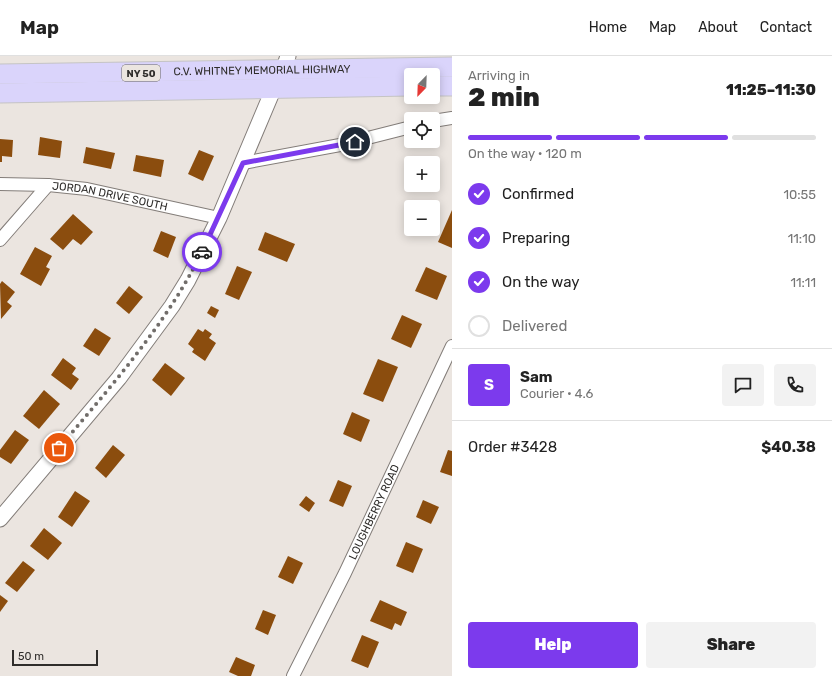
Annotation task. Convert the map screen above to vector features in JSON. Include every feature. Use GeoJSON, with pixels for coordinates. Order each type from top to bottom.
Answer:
{"type":"FeatureCollection","features":[{"type":"Feature","properties":{"kind":"highway","name":"C.V. WHITNEY MEMORIAL HIGHWAY"},"geometry":{"type":"LineString","coordinates":[[0,74],[285,64],[452,68]]}},
{"type":"Feature","properties":{"kind":"highway","name":"C.V. WHITNEY MEMORIAL HIGHWAY"},"geometry":{"type":"LineString","coordinates":[[0,93],[273,90],[326,87],[404,86]]}},
{"type":"Feature","properties":{"kind":"highway"},"geometry":{"type":"LineString","coordinates":[[440,86],[452,86]]}},
{"type":"Feature","properties":{"kind":"street"},"geometry":{"type":"LineString","coordinates":[[0,519],[119,378],[172,306],[188,280],[219,218],[285,64]]}},
{"type":"Feature","properties":{"kind":"street"},"geometry":{"type":"LineString","coordinates":[[440,120],[452,118]]}},
{"type":"Feature","properties":{"kind":"street"},"geometry":{"type":"LineString","coordinates":[[243,163],[340,145],[404,129]]}},
{"type":"Feature","properties":{"kind":"street","name":"JORDAN DRIVE SOUTH"},"geometry":{"type":"LineString","coordinates":[[0,184],[48,185],[87,188],[219,218]]}},
{"type":"Feature","properties":{"kind":"street"},"geometry":{"type":"LineString","coordinates":[[0,240],[48,185]]}},
{"type":"Feature","properties":{"kind":"street","name":"LOUGHBERRY ROAD"},"geometry":{"type":"LineString","coordinates":[[292,676],[345,573],[452,346]]}},
{"type":"Feature","properties":{"kind":"building"},"geometry":{"type":"Polygon","coordinates":[[[40,137],[62,141],[60,158],[38,155],[40,137]]]}},
{"type":"Feature","properties":{"kind":"building"},"geometry":{"type":"Polygon","coordinates":[[[0,139],[13,140],[12,157],[2,156],[2,162],[0,162],[0,139]]]}},
{"type":"Feature","properties":{"kind":"building"},"geometry":{"type":"Polygon","coordinates":[[[86,147],[115,153],[111,169],[83,163],[86,147]]]}},
{"type":"Feature","properties":{"kind":"building"},"geometry":{"type":"Polygon","coordinates":[[[199,150],[214,156],[203,181],[188,174],[199,150]]]}},
{"type":"Feature","properties":{"kind":"building"},"geometry":{"type":"Polygon","coordinates":[[[136,155],[164,160],[161,177],[133,171],[136,155]]]}},
{"type":"Feature","properties":{"kind":"building"},"geometry":{"type":"Polygon","coordinates":[[[452,210],[452,248],[438,242],[452,210]]]}},
{"type":"Feature","properties":{"kind":"building"},"geometry":{"type":"Polygon","coordinates":[[[73,214],[93,232],[81,245],[73,239],[63,250],[50,239],[73,214]]]}},
{"type":"Feature","properties":{"kind":"building"},"geometry":{"type":"Polygon","coordinates":[[[161,231],[176,237],[168,258],[153,251],[161,231]]]}},
{"type":"Feature","properties":{"kind":"building"},"geometry":{"type":"Polygon","coordinates":[[[265,232],[295,244],[287,262],[258,250],[265,232]]]}},
{"type":"Feature","properties":{"kind":"building"},"geometry":{"type":"Polygon","coordinates":[[[35,247],[52,256],[46,267],[50,269],[41,286],[20,274],[35,247]]]}},
{"type":"Feature","properties":{"kind":"building"},"geometry":{"type":"Polygon","coordinates":[[[237,266],[252,272],[239,300],[225,294],[237,266]]]}},
{"type":"Feature","properties":{"kind":"building"},"geometry":{"type":"Polygon","coordinates":[[[426,267],[447,276],[437,300],[415,291],[426,267]]]}},
{"type":"Feature","properties":{"kind":"building"},"geometry":{"type":"Polygon","coordinates":[[[2,281],[15,292],[7,302],[12,306],[1,319],[0,284],[2,281]]]}},
{"type":"Feature","properties":{"kind":"building"},"geometry":{"type":"Polygon","coordinates":[[[129,286],[143,297],[129,314],[116,303],[129,286]]]}},
{"type":"Feature","properties":{"kind":"building"},"geometry":{"type":"Polygon","coordinates":[[[211,306],[219,310],[215,318],[207,313],[211,306]]]}},
{"type":"Feature","properties":{"kind":"building"},"geometry":{"type":"Polygon","coordinates":[[[402,315],[422,324],[411,348],[391,339],[402,315]]]}},
{"type":"Feature","properties":{"kind":"building"},"geometry":{"type":"Polygon","coordinates":[[[95,328],[111,338],[99,356],[83,346],[95,328]]]}},
{"type":"Feature","properties":{"kind":"building"},"geometry":{"type":"Polygon","coordinates":[[[198,329],[203,332],[205,329],[212,334],[209,338],[216,343],[205,361],[192,352],[194,349],[188,344],[198,329]]]}},
{"type":"Feature","properties":{"kind":"building"},"geometry":{"type":"Polygon","coordinates":[[[63,358],[76,368],[72,374],[79,379],[71,390],[51,375],[63,358]]]}},
{"type":"Feature","properties":{"kind":"building"},"geometry":{"type":"Polygon","coordinates":[[[378,359],[398,367],[383,402],[363,394],[378,359]]]}},
{"type":"Feature","properties":{"kind":"building"},"geometry":{"type":"Polygon","coordinates":[[[165,363],[185,378],[171,396],[152,380],[165,363]]]}},
{"type":"Feature","properties":{"kind":"building"},"geometry":{"type":"Polygon","coordinates":[[[44,390],[60,404],[39,429],[23,416],[44,390]]]}},
{"type":"Feature","properties":{"kind":"building"},"geometry":{"type":"Polygon","coordinates":[[[352,412],[370,420],[361,442],[343,434],[352,412]]]}},
{"type":"Feature","properties":{"kind":"building"},"geometry":{"type":"Polygon","coordinates":[[[15,430],[29,440],[11,464],[0,457],[0,450],[15,430]]]}},
{"type":"Feature","properties":{"kind":"building"},"geometry":{"type":"Polygon","coordinates":[[[113,445],[125,455],[106,478],[95,468],[113,445]]]}},
{"type":"Feature","properties":{"kind":"building"},"geometry":{"type":"Polygon","coordinates":[[[448,450],[452,451],[452,476],[440,472],[448,450]]]}},
{"type":"Feature","properties":{"kind":"building"},"geometry":{"type":"Polygon","coordinates":[[[338,480],[352,486],[343,507],[329,501],[338,480]]]}},
{"type":"Feature","properties":{"kind":"building"},"geometry":{"type":"Polygon","coordinates":[[[75,491],[90,501],[72,527],[58,517],[75,491]]]}},
{"type":"Feature","properties":{"kind":"building"},"geometry":{"type":"Polygon","coordinates":[[[306,496],[315,503],[309,512],[299,505],[306,496]]]}},
{"type":"Feature","properties":{"kind":"building"},"geometry":{"type":"Polygon","coordinates":[[[423,500],[439,507],[431,524],[416,517],[423,500]]]}},
{"type":"Feature","properties":{"kind":"building"},"geometry":{"type":"Polygon","coordinates":[[[44,528],[62,543],[48,560],[30,546],[44,528]]]}},
{"type":"Feature","properties":{"kind":"building"},"geometry":{"type":"Polygon","coordinates":[[[406,542],[423,549],[413,573],[396,566],[406,542]]]}},
{"type":"Feature","properties":{"kind":"building"},"geometry":{"type":"Polygon","coordinates":[[[288,556],[303,563],[293,584],[278,577],[288,556]]]}},
{"type":"Feature","properties":{"kind":"building"},"geometry":{"type":"Polygon","coordinates":[[[23,561],[35,570],[17,592],[5,583],[23,561]]]}},
{"type":"Feature","properties":{"kind":"building"},"geometry":{"type":"Polygon","coordinates":[[[0,595],[8,601],[0,612],[0,595]]]}},
{"type":"Feature","properties":{"kind":"building"},"geometry":{"type":"Polygon","coordinates":[[[380,600],[407,612],[401,626],[395,623],[392,630],[370,621],[380,600]]]}},
{"type":"Feature","properties":{"kind":"building"},"geometry":{"type":"Polygon","coordinates":[[[263,610],[276,615],[268,635],[255,629],[263,610]]]}},
{"type":"Feature","properties":{"kind":"building"},"geometry":{"type":"Polygon","coordinates":[[[362,635],[379,642],[368,668],[351,661],[362,635]]]}},
{"type":"Feature","properties":{"kind":"building"},"geometry":{"type":"Polygon","coordinates":[[[236,657],[255,665],[251,676],[238,676],[229,672],[236,657]]]}},
{"type":"Feature","properties":{"kind":"way so far"},"geometry":{"type":"LineString","coordinates":[[59,448],[119,378],[172,306],[188,280],[202,252]]}},
{"type":"Feature","properties":{"kind":"route"},"geometry":{"type":"LineString","coordinates":[[202,252],[219,218],[243,163],[289,156],[355,142]]}}]}
